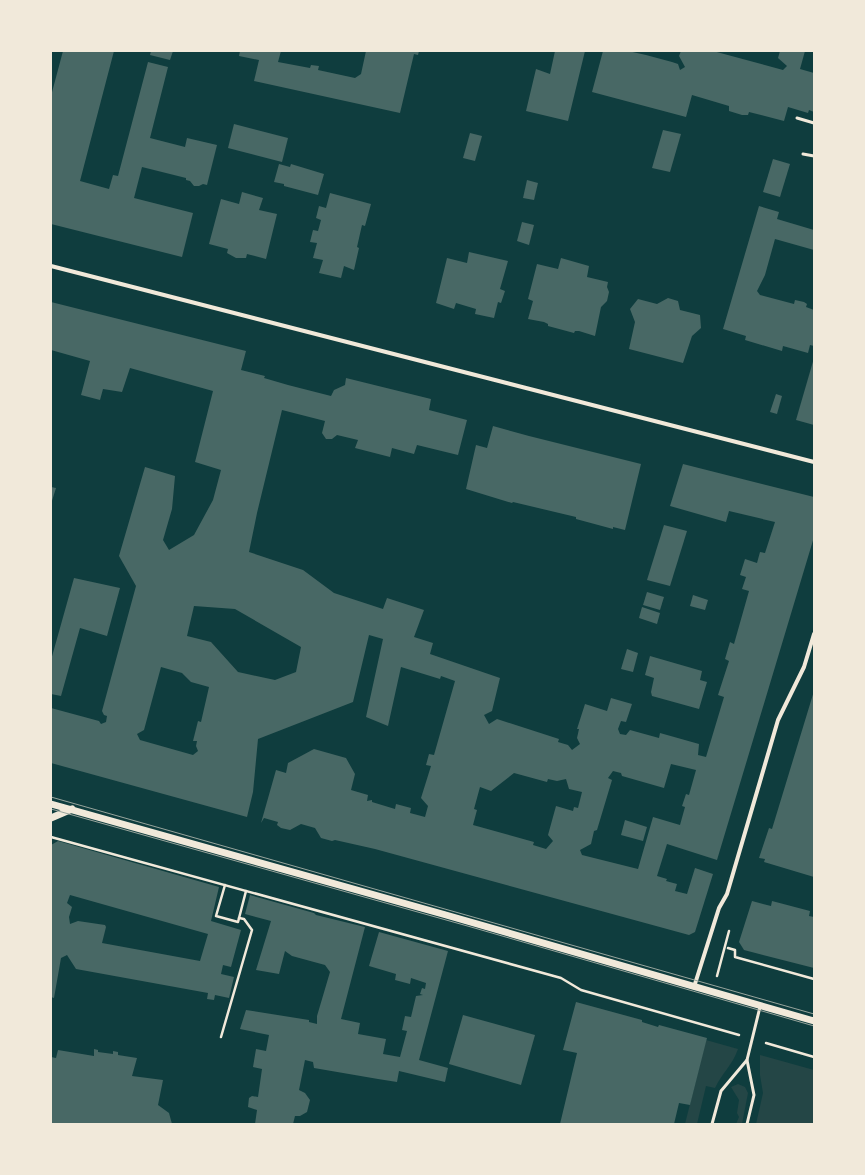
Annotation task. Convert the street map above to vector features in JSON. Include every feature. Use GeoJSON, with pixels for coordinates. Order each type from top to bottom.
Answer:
{"type":"FeatureCollection","features":[{"type":"Feature","properties":{"kind":"street"},"geometry":{"type":"LineString","coordinates":[[51,266],[814,462]]}},
{"type":"Feature","properties":{"kind":"street"},"geometry":{"type":"LineString","coordinates":[[694,987],[719,908],[726,894],[778,720],[804,667],[814,634]]}},
{"type":"Feature","properties":{"kind":"street"},"geometry":{"type":"LineString","coordinates":[[51,804],[446,915],[814,1021]]}},
{"type":"Feature","properties":{"kind":"street"},"geometry":{"type":"LineString","coordinates":[[51,818],[72,809]]}},
{"type":"Feature","properties":{"kind":"lane"},"geometry":{"type":"LineString","coordinates":[[798,118],[814,123]]}},
{"type":"Feature","properties":{"kind":"lane"},"geometry":{"type":"LineString","coordinates":[[803,154],[814,156]]}},
{"type":"Feature","properties":{"kind":"lane"},"geometry":{"type":"LineString","coordinates":[[747,1124],[754,1095],[747,1060],[761,1006]]}},
{"type":"Feature","properties":{"kind":"lane"},"geometry":{"type":"LineString","coordinates":[[712,1124],[721,1091],[747,1060]]}},
{"type":"Feature","properties":{"kind":"path"},"geometry":{"type":"LineString","coordinates":[[51,837],[561,978],[581,990],[814,1057]]}},
{"type":"Feature","properties":{"kind":"path"},"geometry":{"type":"LineString","coordinates":[[225,884],[216,916],[238,922],[246,891]]}},
{"type":"Feature","properties":{"kind":"path"},"geometry":{"type":"LineString","coordinates":[[221,1037],[252,930],[244,919],[239,918]]}},
{"type":"Feature","properties":{"kind":"path"},"geometry":{"type":"LineString","coordinates":[[728,948],[734,950],[735,957],[814,980]]}},
{"type":"Feature","properties":{"kind":"shaded area"},"geometry":{"type":"Polygon","coordinates":[[[706,1040],[738,1049],[733,1060],[715,1088],[706,1086],[697,1124],[685,1124],[706,1040]]]}},
{"type":"Feature","properties":{"kind":"shaded area"},"geometry":{"type":"Polygon","coordinates":[[[760,1055],[814,1070],[814,1124],[756,1124],[763,1093],[760,1075],[760,1055]]]}},
{"type":"Feature","properties":{"kind":"shaded area"},"geometry":{"type":"Polygon","coordinates":[[[738,1084],[745,1087],[748,1093],[742,1124],[736,1124],[739,1117],[737,1113],[739,1100],[731,1087],[738,1084]]]}},
{"type":"Feature","properties":{"kind":"building"},"geometry":{"type":"Polygon","coordinates":[[[63,51],[114,51],[80,181],[109,189],[113,175],[118,176],[148,62],[168,67],[150,138],[185,147],[187,138],[217,145],[207,185],[203,184],[194,186],[190,181],[186,180],[186,178],[142,167],[134,198],[193,213],[182,257],[51,224],[51,96],[63,51]]]}},
{"type":"Feature","properties":{"kind":"building"},"geometry":{"type":"Polygon","coordinates":[[[151,51],[173,51],[170,60],[150,55],[151,51]]]}},
{"type":"Feature","properties":{"kind":"building"},"geometry":{"type":"Polygon","coordinates":[[[240,51],[281,51],[278,62],[310,68],[311,65],[319,66],[318,70],[355,78],[361,74],[366,51],[419,51],[418,55],[414,54],[400,113],[254,81],[259,60],[239,56],[240,51]]]}},
{"type":"Feature","properties":{"kind":"building"},"geometry":{"type":"Polygon","coordinates":[[[555,51],[585,51],[568,121],[526,111],[536,69],[550,74],[555,51]]]}},
{"type":"Feature","properties":{"kind":"building"},"geometry":{"type":"Polygon","coordinates":[[[603,51],[628,51],[646,55],[678,64],[680,70],[685,67],[679,56],[681,51],[713,51],[783,70],[787,66],[778,58],[780,51],[805,51],[800,69],[814,73],[814,112],[809,110],[808,113],[788,107],[784,121],[749,112],[748,115],[742,115],[729,111],[729,106],[692,95],[686,117],[592,92],[603,51]]]}},
{"type":"Feature","properties":{"kind":"building"},"geometry":{"type":"Polygon","coordinates":[[[234,124],[288,138],[282,162],[228,148],[234,124]]]}},
{"type":"Feature","properties":{"kind":"building"},"geometry":{"type":"Polygon","coordinates":[[[663,130],[681,134],[670,172],[652,168],[663,130]]]}},
{"type":"Feature","properties":{"kind":"building"},"geometry":{"type":"Polygon","coordinates":[[[470,133],[482,136],[475,161],[463,158],[470,133]]]}},
{"type":"Feature","properties":{"kind":"building"},"geometry":{"type":"Polygon","coordinates":[[[773,159],[790,164],[780,197],[763,192],[773,159]]]}},
{"type":"Feature","properties":{"kind":"building"},"geometry":{"type":"Polygon","coordinates":[[[279,164],[290,167],[291,164],[324,174],[318,195],[274,182],[279,164]]]}},
{"type":"Feature","properties":{"kind":"building"},"geometry":{"type":"Polygon","coordinates":[[[527,180],[538,183],[534,200],[523,198],[527,180]]]}},
{"type":"Feature","properties":{"kind":"building"},"geometry":{"type":"Polygon","coordinates":[[[242,192],[263,198],[259,210],[277,214],[266,259],[247,254],[246,258],[236,258],[227,253],[228,249],[209,244],[221,199],[239,204],[242,192]]]}},
{"type":"Feature","properties":{"kind":"building"},"geometry":{"type":"Polygon","coordinates":[[[330,193],[371,204],[365,226],[362,225],[354,270],[344,266],[341,278],[319,273],[323,260],[313,258],[317,243],[310,242],[313,230],[318,231],[321,220],[316,218],[319,206],[326,208],[330,193]]]}},
{"type":"Feature","properties":{"kind":"building"},"geometry":{"type":"Polygon","coordinates":[[[759,206],[779,212],[777,219],[814,230],[814,250],[775,239],[765,275],[757,291],[760,295],[794,304],[795,300],[804,302],[807,304],[806,307],[814,310],[814,346],[810,345],[808,353],[783,346],[782,351],[745,340],[746,336],[723,329],[759,206]]]}},
{"type":"Feature","properties":{"kind":"building"},"geometry":{"type":"Polygon","coordinates":[[[522,222],[534,225],[529,245],[517,241],[522,222]]]}},
{"type":"Feature","properties":{"kind":"building"},"geometry":{"type":"Polygon","coordinates":[[[469,252],[508,261],[500,289],[505,291],[501,303],[498,302],[494,318],[475,314],[476,309],[456,303],[454,309],[436,303],[447,258],[467,263],[469,252]]]}},
{"type":"Feature","properties":{"kind":"building"},"geometry":{"type":"Polygon","coordinates":[[[561,258],[589,266],[587,277],[608,282],[607,287],[609,292],[607,301],[601,307],[595,336],[579,331],[575,331],[574,333],[548,326],[548,324],[544,322],[528,319],[533,301],[528,299],[537,264],[558,269],[561,258]]]}},
{"type":"Feature","properties":{"kind":"building"},"geometry":{"type":"Polygon","coordinates":[[[668,298],[678,301],[680,310],[700,315],[701,328],[692,336],[683,363],[629,349],[635,322],[630,309],[638,299],[657,304],[668,298]]]}},
{"type":"Feature","properties":{"kind":"building"},"geometry":{"type":"Polygon","coordinates":[[[51,302],[246,351],[241,370],[265,376],[264,378],[288,385],[331,396],[334,390],[345,385],[346,378],[431,399],[429,410],[467,420],[458,455],[417,445],[414,454],[392,448],[390,457],[355,448],[358,440],[337,435],[332,439],[326,439],[322,433],[325,421],[282,410],[249,552],[303,570],[334,593],[383,609],[387,598],[424,610],[414,637],[433,643],[430,654],[500,678],[492,711],[484,715],[489,724],[497,719],[559,739],[558,742],[568,745],[572,750],[580,744],[577,738],[579,729],[577,729],[585,704],[607,711],[611,698],[632,704],[626,722],[621,721],[618,729],[620,734],[626,735],[630,730],[659,738],[660,733],[699,744],[698,755],[706,757],[724,697],[718,695],[729,661],[725,659],[730,642],[734,644],[749,591],[742,589],[746,577],[740,575],[745,559],[757,563],[760,552],[765,553],[775,522],[729,511],[726,522],[670,506],[683,464],[814,497],[814,537],[717,860],[667,844],[657,876],[667,879],[666,881],[677,884],[675,891],[687,894],[695,868],[713,874],[695,932],[689,935],[375,849],[321,838],[315,828],[301,824],[290,830],[281,828],[277,825],[278,822],[264,818],[261,823],[276,770],[286,773],[288,763],[314,749],[346,758],[355,774],[351,790],[368,795],[367,801],[372,800],[372,802],[395,809],[396,804],[411,808],[410,813],[425,817],[428,806],[421,798],[431,766],[426,765],[429,754],[434,755],[455,681],[441,676],[440,679],[401,667],[388,726],[366,717],[383,639],[369,635],[353,702],[258,739],[253,792],[247,817],[51,763],[51,708],[99,721],[101,724],[106,722],[107,716],[104,715],[102,711],[136,586],[119,556],[145,467],[175,476],[172,509],[163,540],[169,550],[194,535],[213,500],[221,470],[195,462],[213,391],[130,368],[122,392],[103,389],[100,400],[81,395],[90,361],[51,350],[51,302]],[[194,606],[187,636],[211,642],[238,672],[275,680],[296,672],[301,647],[235,609],[194,606]],[[161,667],[144,730],[137,734],[140,740],[193,755],[198,751],[196,746],[197,741],[193,741],[198,721],[201,722],[209,687],[191,682],[182,673],[161,667]],[[671,764],[664,788],[622,776],[621,773],[613,771],[608,778],[612,780],[597,830],[594,831],[591,844],[580,850],[582,855],[638,869],[653,817],[680,825],[685,807],[682,806],[686,794],[689,795],[696,770],[671,764]],[[514,773],[491,791],[480,787],[474,809],[477,810],[473,825],[534,842],[533,845],[546,849],[553,841],[548,835],[556,806],[573,811],[574,807],[578,808],[582,792],[569,789],[566,779],[557,781],[548,779],[547,782],[514,773]]]}},
{"type":"Feature","properties":{"kind":"building"},"geometry":{"type":"Polygon","coordinates":[[[814,358],[814,425],[796,420],[814,358]]]}},
{"type":"Feature","properties":{"kind":"building"},"geometry":{"type":"Polygon","coordinates":[[[776,394],[782,396],[777,414],[770,412],[776,394]]]}},
{"type":"Feature","properties":{"kind":"building"},"geometry":{"type":"Polygon","coordinates":[[[493,426],[641,464],[625,530],[613,527],[613,529],[576,519],[576,517],[512,503],[466,489],[476,445],[487,448],[493,426]]]}},
{"type":"Feature","properties":{"kind":"building"},"geometry":{"type":"Polygon","coordinates":[[[51,487],[56,488],[51,504],[51,487]]]}},
{"type":"Feature","properties":{"kind":"building"},"geometry":{"type":"Polygon","coordinates":[[[664,525],[687,531],[670,586],[647,580],[664,525]]]}},
{"type":"Feature","properties":{"kind":"building"},"geometry":{"type":"Polygon","coordinates":[[[74,578],[120,588],[107,636],[80,628],[61,696],[51,694],[51,660],[74,578]]]}},
{"type":"Feature","properties":{"kind":"building"},"geometry":{"type":"Polygon","coordinates":[[[647,592],[664,597],[660,610],[643,605],[647,592]]]}},
{"type":"Feature","properties":{"kind":"building"},"geometry":{"type":"Polygon","coordinates":[[[693,595],[708,600],[705,610],[690,606],[693,595]]]}},
{"type":"Feature","properties":{"kind":"building"},"geometry":{"type":"Polygon","coordinates":[[[642,607],[660,613],[657,624],[639,618],[642,607]]]}},
{"type":"Feature","properties":{"kind":"building"},"geometry":{"type":"Polygon","coordinates":[[[627,649],[638,653],[633,672],[621,669],[627,649]]]}},
{"type":"Feature","properties":{"kind":"building"},"geometry":{"type":"Polygon","coordinates":[[[650,656],[702,671],[700,680],[707,682],[699,709],[652,696],[651,692],[654,678],[645,675],[650,656]]]}},
{"type":"Feature","properties":{"kind":"building"},"geometry":{"type":"Polygon","coordinates":[[[814,691],[814,877],[764,862],[765,859],[759,858],[769,828],[772,829],[814,691]]]}},
{"type":"Feature","properties":{"kind":"building"},"geometry":{"type":"Polygon","coordinates":[[[625,820],[647,827],[643,841],[621,835],[625,820]]]}},
{"type":"Feature","properties":{"kind":"building"},"geometry":{"type":"Polygon","coordinates":[[[58,841],[219,887],[211,921],[241,930],[231,967],[223,965],[221,974],[234,977],[229,998],[215,995],[214,1000],[207,999],[208,993],[76,969],[67,955],[61,958],[54,998],[51,997],[51,845],[58,841]],[[70,895],[67,903],[72,907],[69,917],[70,924],[78,921],[105,925],[106,927],[102,943],[200,961],[208,934],[70,895]]]}},
{"type":"Feature","properties":{"kind":"building"},"geometry":{"type":"Polygon","coordinates":[[[250,895],[314,913],[316,915],[365,927],[341,1019],[360,1023],[358,1034],[386,1039],[383,1054],[400,1057],[407,1031],[402,1030],[405,1016],[411,1017],[416,996],[423,995],[420,994],[422,988],[425,989],[426,983],[411,978],[410,984],[395,980],[396,974],[369,966],[379,932],[448,951],[419,1060],[448,1068],[445,1082],[399,1071],[397,1082],[314,1068],[313,1062],[305,1060],[299,1090],[305,1093],[310,1100],[307,1112],[300,1116],[295,1116],[293,1124],[255,1124],[257,1110],[248,1107],[249,1098],[252,1096],[258,1097],[262,1069],[253,1067],[256,1049],[266,1051],[269,1035],[240,1029],[246,1010],[309,1020],[309,1022],[317,1024],[317,1016],[330,972],[325,965],[292,956],[285,951],[279,974],[256,970],[271,921],[245,914],[250,895]]]}},
{"type":"Feature","properties":{"kind":"building"},"geometry":{"type":"Polygon","coordinates":[[[752,901],[771,906],[772,901],[810,911],[809,916],[814,917],[814,968],[744,950],[739,942],[752,901]]]}},
{"type":"Feature","properties":{"kind":"building"},"geometry":{"type":"Polygon","coordinates":[[[576,1002],[642,1020],[642,1022],[658,1027],[659,1025],[707,1038],[690,1105],[679,1103],[674,1124],[560,1124],[577,1053],[563,1050],[576,1002]]]}},
{"type":"Feature","properties":{"kind":"building"},"geometry":{"type":"Polygon","coordinates":[[[463,1015],[535,1035],[521,1085],[449,1064],[463,1015]]]}},
{"type":"Feature","properties":{"kind":"building"},"geometry":{"type":"Polygon","coordinates":[[[94,1049],[98,1050],[98,1052],[113,1054],[113,1051],[118,1052],[118,1055],[137,1058],[132,1076],[163,1080],[158,1105],[169,1113],[172,1124],[51,1124],[51,1057],[56,1058],[58,1050],[94,1056],[94,1049]]]}},
{"type":"Feature","properties":{"kind":"tram line"},"geometry":{"type":"LineString","coordinates":[[51,797],[814,1014]]}},
{"type":"Feature","properties":{"kind":"tram line"},"geometry":{"type":"LineString","coordinates":[[51,809],[471,927],[814,1026]]}}]}
